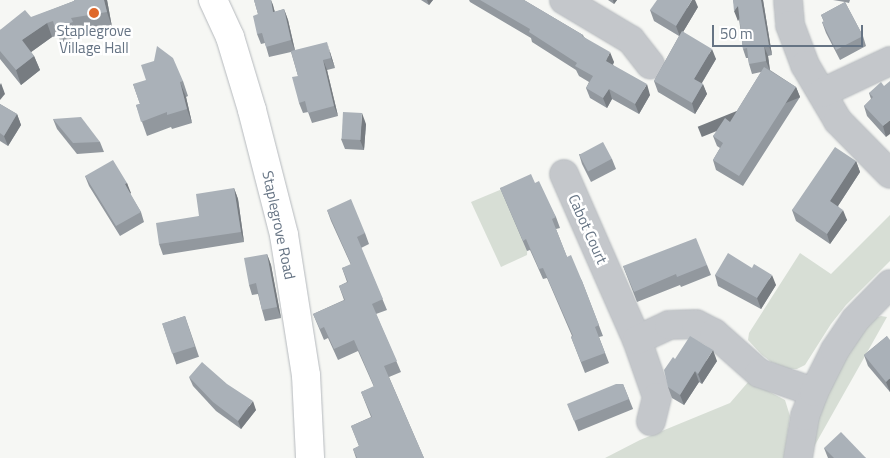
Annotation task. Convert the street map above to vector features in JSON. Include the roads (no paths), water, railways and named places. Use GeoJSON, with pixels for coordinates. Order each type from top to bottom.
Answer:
{"type":"FeatureCollection","features":[{"type":"Feature","properties":{"kind":"main road","name":"Staplegrove Road"},"geometry":{"type":"LineString","coordinates":[[213,0],[230,37],[252,110],[284,235],[306,375],[310,458]]}},
{"type":"Feature","properties":{"kind":"street"},"geometry":{"type":"LineString","coordinates":[[564,0],[631,40],[650,64]]}},
{"type":"Feature","properties":{"kind":"street"},"geometry":{"type":"LineString","coordinates":[[788,0],[790,25],[805,65],[838,121],[890,174]]}},
{"type":"Feature","properties":{"kind":"street"},"geometry":{"type":"LineString","coordinates":[[822,93],[890,61]]}},
{"type":"Feature","properties":{"kind":"street","name":"Cabot Court"},"geometry":{"type":"LineString","coordinates":[[564,174],[637,340],[657,397],[650,421]]}},
{"type":"Feature","properties":{"kind":"street"},"geometry":{"type":"LineString","coordinates":[[798,458],[805,416],[814,392],[835,350],[856,320],[888,291]]}},
{"type":"Feature","properties":{"kind":"street"},"geometry":{"type":"LineString","coordinates":[[637,340],[669,325],[696,324],[714,333],[759,373],[814,392]]}},
{"type":"Feature","properties":{"kind":"place","name":"Staplegrove Village Hall"},"geometry":{"type":"Point","coordinates":[94,13]}}]}
